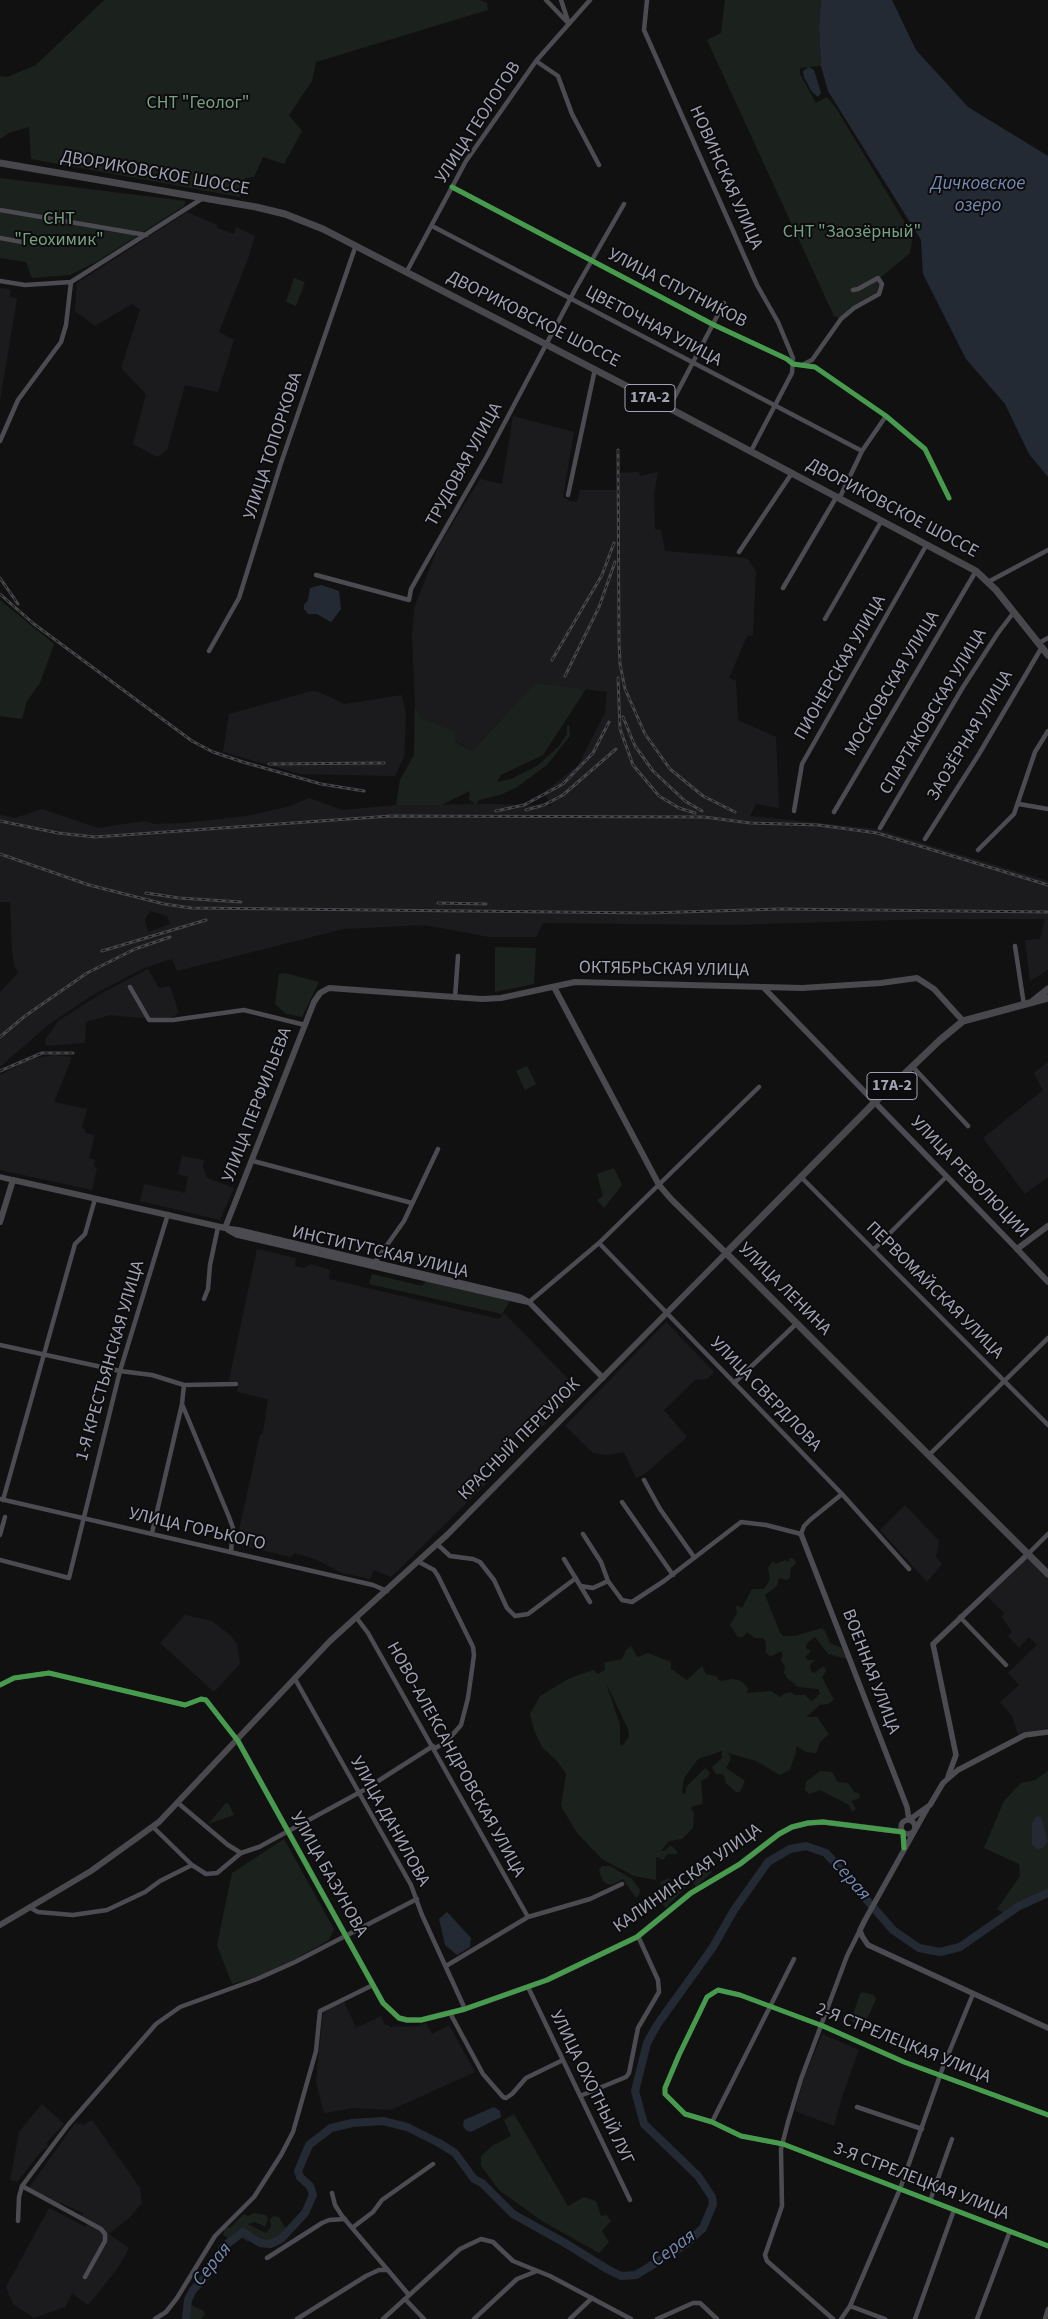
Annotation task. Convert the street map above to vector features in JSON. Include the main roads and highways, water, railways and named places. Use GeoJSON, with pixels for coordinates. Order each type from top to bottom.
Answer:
{"type":"FeatureCollection","features":[{"type":"Feature","properties":{"kind":"main road","name":"ДВОРИКОВСКОЕ ШОССЕ"},"geometry":{"type":"LineString","coordinates":[[0,163],[204,197],[285,214],[323,229],[752,451],[976,571],[1014,612],[1048,655]]}},
{"type":"Feature","properties":{"kind":"main road","name":"ОКТЯБРЬСКАЯ УЛИЦА"},"geometry":{"type":"LineString","coordinates":[[320,993],[329,988],[456,998],[502,998],[575,982],[802,988],[872,984],[917,978],[934,989],[963,1022]]}},
{"type":"Feature","properties":{"kind":"main road","name":"УЛИЦА ЛЕНИНА"},"geometry":{"type":"LineString","coordinates":[[554,987],[659,1185],[671,1200],[1048,1574]]}},
{"type":"Feature","properties":{"kind":"main road"},"geometry":{"type":"LineString","coordinates":[[1027,1005],[1048,989]]}},
{"type":"Feature","properties":{"kind":"main road","name":"УЛИЦА ПЕРФИЛЬЕВА"},"geometry":{"type":"LineString","coordinates":[[225,1228],[305,1025],[320,993]]}},
{"type":"Feature","properties":{"kind":"main road"},"geometry":{"type":"LineString","coordinates":[[1027,1005],[1048,998]]}},
{"type":"Feature","properties":{"kind":"main road","name":"17А-2"},"geometry":{"type":"LineString","coordinates":[[963,1022],[1027,1005]]}},
{"type":"Feature","properties":{"kind":"main road","name":"КРАСНЫЙ ПЕРЕУЛОК"},"geometry":{"type":"LineString","coordinates":[[0,1925],[91,1871],[153,1827],[238,1740],[330,1641],[419,1562],[667,1315],[874,1103],[912,1066],[963,1022]]}},
{"type":"Feature","properties":{"kind":"main road","name":"ИНСТИТУТСКАЯ УЛИЦА"},"geometry":{"type":"LineString","coordinates":[[0,1222],[14,1180],[225,1228]]}},
{"type":"Feature","properties":{"kind":"main road","name":"УЛИЦА РЕВОЛЮЦИИ"},"geometry":{"type":"LineString","coordinates":[[1048,1226],[1017,1249],[1048,1282]]}},
{"type":"Feature","properties":{"kind":"water","name":"Дичковское озеро"},"geometry":{"type":"Polygon","coordinates":[[[821,0],[892,0],[916,50],[968,107],[1048,156],[1048,477],[1029,454],[1005,404],[966,359],[923,274],[921,240],[828,91],[821,66],[819,27],[821,0]]]}},
{"type":"Feature","properties":{"kind":"water"},"geometry":{"type":"Polygon","coordinates":[[[809,67],[814,70],[821,93],[818,97],[812,92],[804,77],[803,71],[809,67]]]}},
{"type":"Feature","properties":{"kind":"water"},"geometry":{"type":"Polygon","coordinates":[[[321,585],[339,591],[341,609],[331,622],[317,614],[308,614],[304,609],[310,588],[321,585]]]}},
{"type":"Feature","properties":{"kind":"water"},"geometry":{"type":"Polygon","coordinates":[[[1037,1816],[1041,1817],[1047,1842],[1043,1848],[1037,1849],[1032,1845],[1032,1823],[1037,1816]]]}},
{"type":"Feature","properties":{"kind":"water"},"geometry":{"type":"Polygon","coordinates":[[[447,1912],[471,1938],[470,1947],[457,1955],[445,1945],[439,1919],[447,1912]]]}},
{"type":"Feature","properties":{"kind":"water"},"geometry":{"type":"Polygon","coordinates":[[[494,2107],[500,2111],[501,2117],[471,2132],[463,2126],[464,2120],[494,2107]]]}},
{"type":"Feature","properties":{"kind":"waterway","name":"Серая"},"geometry":{"type":"LineString","coordinates":[[186,2319],[188,2300],[193,2290],[210,2272],[223,2247],[243,2232],[260,2243],[270,2244],[281,2239],[305,2213],[313,2195],[310,2186],[300,2177],[298,2171],[309,2145],[331,2128],[352,2123],[383,2121],[407,2127],[439,2143],[455,2153],[474,2179],[482,2183],[513,2214],[621,2276],[636,2275],[686,2244],[703,2228],[713,2204],[712,2197],[698,2176],[644,2124],[635,2091],[647,2043],[657,2025],[713,1947],[734,1910],[768,1862],[790,1849],[806,1846],[826,1853],[893,1930],[919,1948],[940,1952],[960,1947],[1019,1906],[1048,1893]]}},
{"type":"Feature","properties":{"kind":"railway"},"geometry":{"type":"LineString","coordinates":[[618,450],[619,641],[620,664],[625,689],[645,734],[670,769],[703,796],[735,812]]}},
{"type":"Feature","properties":{"kind":"railway"},"geometry":{"type":"LineString","coordinates":[[552,660],[602,575],[614,543]]}},
{"type":"Feature","properties":{"kind":"railway"},"geometry":{"type":"LineString","coordinates":[[565,676],[599,607],[615,562]]}},
{"type":"Feature","properties":{"kind":"railway"},"geometry":{"type":"LineString","coordinates":[[0,578],[18,604]]}},
{"type":"Feature","properties":{"kind":"railway"},"geometry":{"type":"LineString","coordinates":[[0,594],[34,624],[192,741],[213,752],[243,762],[321,784],[364,791]]}},
{"type":"Feature","properties":{"kind":"railway"},"geometry":{"type":"LineString","coordinates":[[618,678],[620,729],[633,765],[659,796],[679,808],[695,813]]}},
{"type":"Feature","properties":{"kind":"railway"},"geometry":{"type":"LineString","coordinates":[[623,717],[635,746],[653,771],[685,801],[702,811]]}},
{"type":"Feature","properties":{"kind":"railway"},"geometry":{"type":"LineString","coordinates":[[496,811],[524,805],[563,784],[593,753],[609,722]]}},
{"type":"Feature","properties":{"kind":"railway"},"geometry":{"type":"LineString","coordinates":[[526,810],[544,805],[563,795],[616,749]]}},
{"type":"Feature","properties":{"kind":"railway"},"geometry":{"type":"LineString","coordinates":[[269,764],[384,763]]}},
{"type":"Feature","properties":{"kind":"railway"},"geometry":{"type":"LineString","coordinates":[[0,821],[58,833],[95,837],[391,816],[704,817],[750,823],[818,825],[877,833],[1048,885]]}},
{"type":"Feature","properties":{"kind":"railway"},"geometry":{"type":"LineString","coordinates":[[0,854],[89,885],[164,904],[191,908],[648,913],[780,909],[1048,912]]}},
{"type":"Feature","properties":{"kind":"railway"},"geometry":{"type":"LineString","coordinates":[[146,893],[179,898],[241,902]]}},
{"type":"Feature","properties":{"kind":"railway"},"geometry":{"type":"LineString","coordinates":[[438,903],[486,904]]}},
{"type":"Feature","properties":{"kind":"railway"},"geometry":{"type":"LineString","coordinates":[[102,951],[206,920]]}},
{"type":"Feature","properties":{"kind":"railway"},"geometry":{"type":"LineString","coordinates":[[0,1037],[25,1016],[87,973],[135,949],[170,937]]}},
{"type":"Feature","properties":{"kind":"railway"},"geometry":{"type":"LineString","coordinates":[[0,1071],[42,1053],[73,1053]]}},
{"type":"Feature","properties":{"kind":"park label","name":"СНТ \"Геолог\""},"geometry":{"type":"Point","coordinates":[198,104]}},
{"type":"Feature","properties":{"kind":"park label","name":"СНТ \"Геохимик\""},"geometry":{"type":"Point","coordinates":[59,230]}},
{"type":"Feature","properties":{"kind":"park label","name":"СНТ \"Заозёрный\""},"geometry":{"type":"Point","coordinates":[852,233]}}]}
